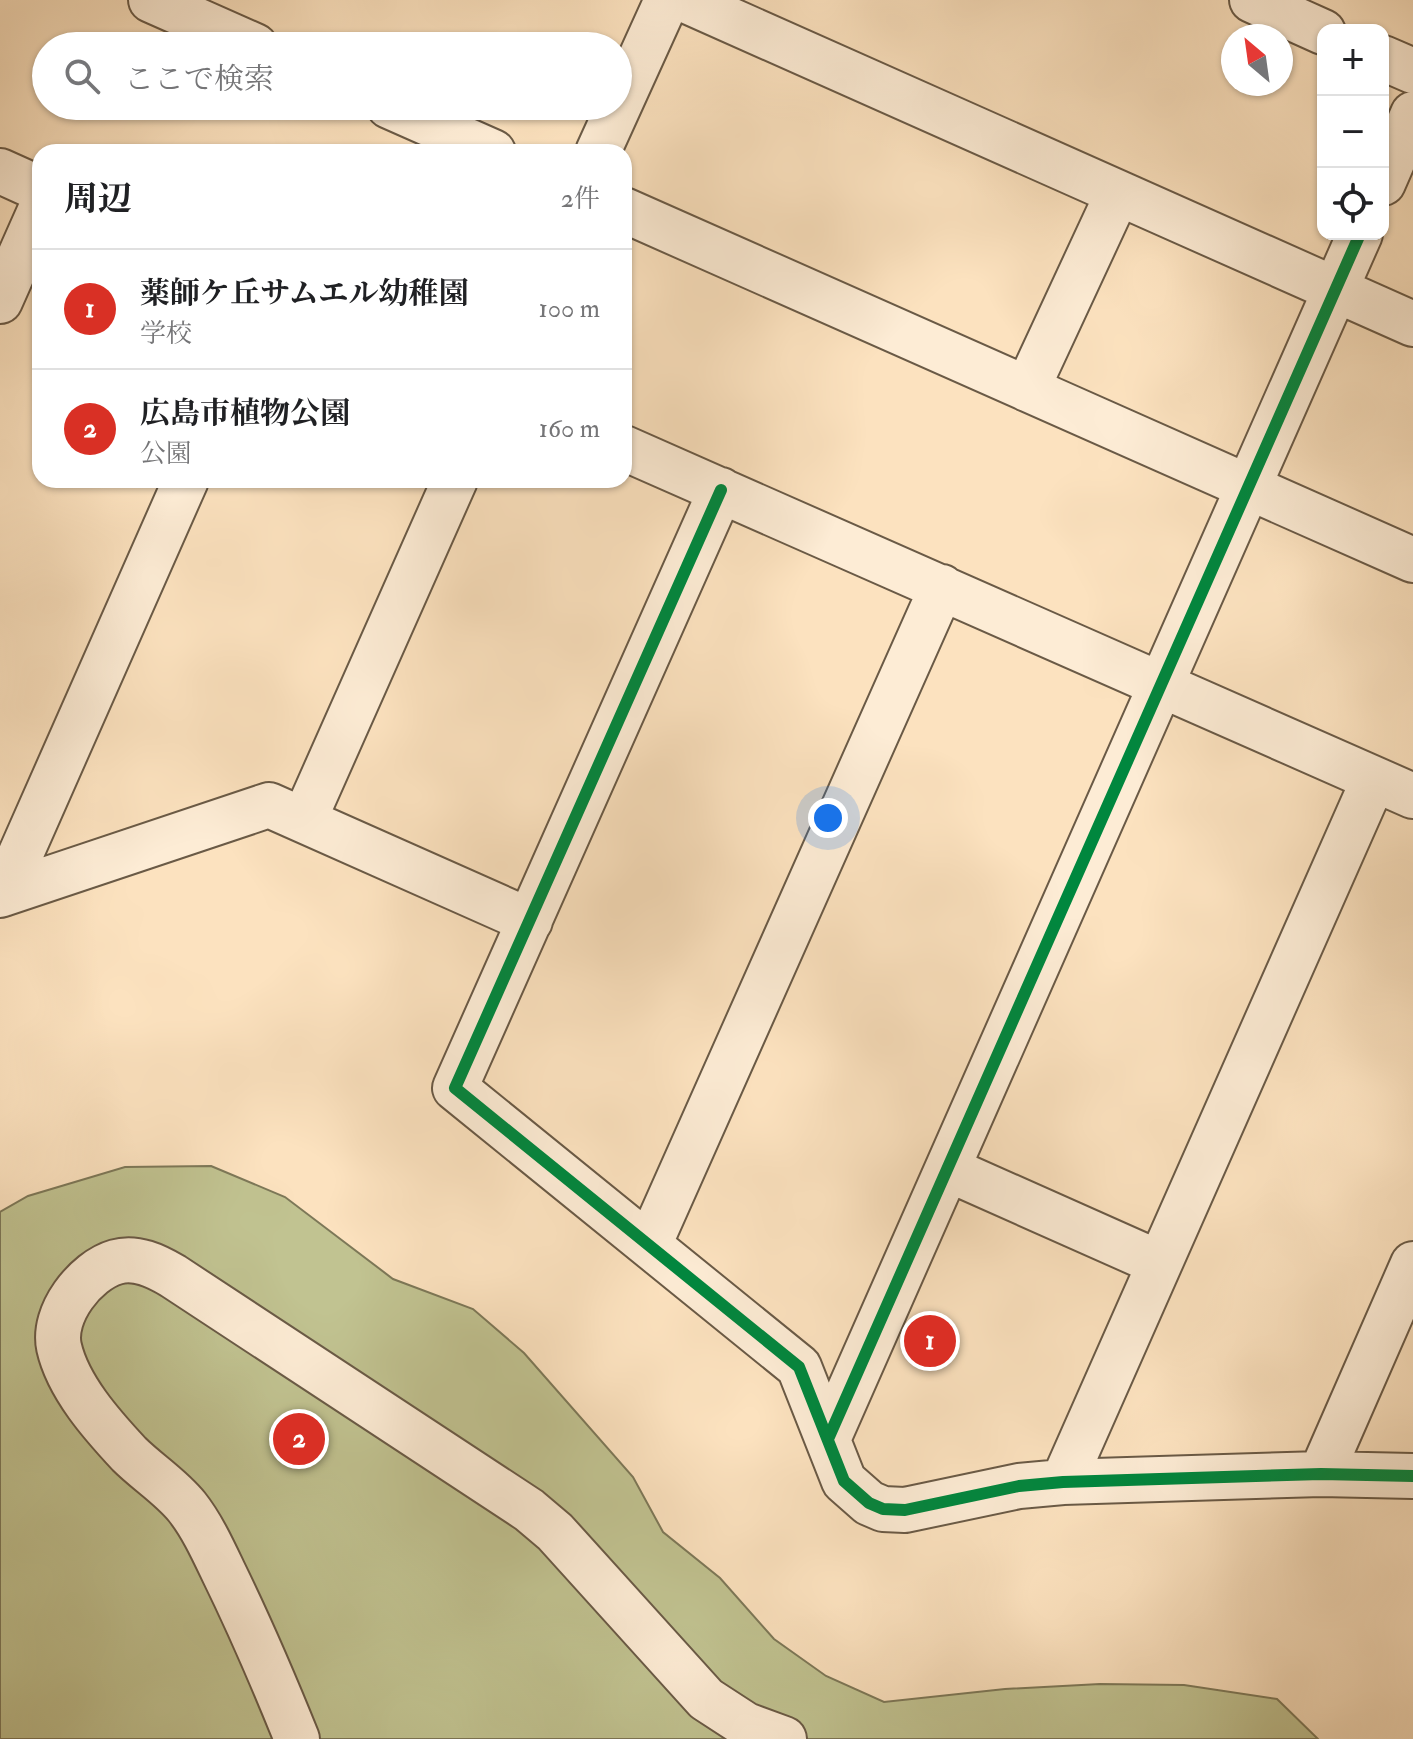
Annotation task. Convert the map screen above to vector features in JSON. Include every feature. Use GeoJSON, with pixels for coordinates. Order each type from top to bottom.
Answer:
{"type":"FeatureCollection","features":[{"type":"Feature","properties":{"kind":"street"},"geometry":{"type":"LineString","coordinates":[[151,0],[223,32]]}},
{"type":"Feature","properties":{"kind":"street"},"geometry":{"type":"LineString","coordinates":[[632,77],[667,0]]}},
{"type":"Feature","properties":{"kind":"street"},"geometry":{"type":"LineString","coordinates":[[685,0],[1413,324]]}},
{"type":"Feature","properties":{"kind":"street"},"geometry":{"type":"LineString","coordinates":[[1252,0],[1317,29]]}},
{"type":"Feature","properties":{"kind":"street"},"geometry":{"type":"LineString","coordinates":[[1389,61],[1413,71]]}},
{"type":"Feature","properties":{"kind":"street"},"geometry":{"type":"LineString","coordinates":[[1389,169],[1413,114]]}},
{"type":"Feature","properties":{"kind":"street"},"geometry":{"type":"LineString","coordinates":[[421,120],[475,144]]}},
{"type":"Feature","properties":{"kind":"street"},"geometry":{"type":"LineString","coordinates":[[602,144],[613,120]]}},
{"type":"Feature","properties":{"kind":"street"},"geometry":{"type":"LineString","coordinates":[[0,171],[32,185]]}},
{"type":"Feature","properties":{"kind":"street"},"geometry":{"type":"LineString","coordinates":[[1027,389],[1118,193]]}},
{"type":"Feature","properties":{"kind":"street"},"geometry":{"type":"LineString","coordinates":[[632,214],[1413,560]]}},
{"type":"Feature","properties":{"kind":"street"},"geometry":{"type":"LineString","coordinates":[[0,301],[32,229]]}},
{"type":"Feature","properties":{"kind":"street"},"geometry":{"type":"LineString","coordinates":[[828,1439],[950,1170],[1357,240]]}},
{"type":"Feature","properties":{"kind":"street"},"geometry":{"type":"LineString","coordinates":[[632,451],[1394,788],[1159,1263],[1063,1482]]}},
{"type":"Feature","properties":{"kind":"street"},"geometry":{"type":"LineString","coordinates":[[1,894],[182,488]]}},
{"type":"Feature","properties":{"kind":"street"},"geometry":{"type":"LineString","coordinates":[[304,820],[451,488]]}},
{"type":"Feature","properties":{"kind":"street"},"geometry":{"type":"LineString","coordinates":[[721,490],[455,1088],[799,1367],[844,1481],[854,1493],[883,1509],[905,1510],[1019,1486],[1063,1482],[1321,1474],[1413,1476]]}},
{"type":"Feature","properties":{"kind":"street"},"geometry":{"type":"LineString","coordinates":[[649,1245],[942,587]]}},
{"type":"Feature","properties":{"kind":"street"},"geometry":{"type":"LineString","coordinates":[[1,894],[269,805],[530,921]]}},
{"type":"Feature","properties":{"kind":"street"},"geometry":{"type":"LineString","coordinates":[[950,1170],[1159,1263]]}},
{"type":"Feature","properties":{"kind":"street"},"geometry":{"type":"LineString","coordinates":[[297,1739],[258,1642],[187,1507],[129,1453],[91,1408],[72,1378],[59,1346],[61,1323],[70,1300],[93,1273],[117,1261],[148,1262],[173,1276],[529,1510],[555,1532],[706,1699],[746,1725],[784,1739]]}},
{"type":"Feature","properties":{"kind":"street"},"geometry":{"type":"LineString","coordinates":[[1321,1474],[1413,1264]]}},
{"type":"Feature","properties":{"kind":"green space"},"geometry":{"type":"Polygon","coordinates":[[[211,1166],[285,1197],[393,1279],[473,1309],[524,1353],[633,1477],[663,1532],[720,1578],[774,1639],[826,1676],[884,1702],[1005,1689],[1100,1684],[1184,1685],[1277,1699],[1318,1739],[0,1739],[0,1212],[28,1196],[125,1167],[211,1166]]]}},
{"type":"Feature","properties":{"kind":"cycle path"},"geometry":{"type":"LineString","coordinates":[[828,1439],[1357,240]]}},
{"type":"Feature","properties":{"kind":"cycle path"},"geometry":{"type":"LineString","coordinates":[[721,490],[455,1088],[799,1367],[844,1481],[869,1503],[883,1509],[905,1510],[1019,1486],[1063,1482],[1321,1474],[1413,1476]]}},
{"type":"Feature","properties":{"kind":"place","name":"薬師ケ丘サムエル幼稚園"},"geometry":{"type":"Point","coordinates":[930,1341]}},
{"type":"Feature","properties":{"kind":"place","name":"広島市植物公園"},"geometry":{"type":"Point","coordinates":[299,1439]}}]}
